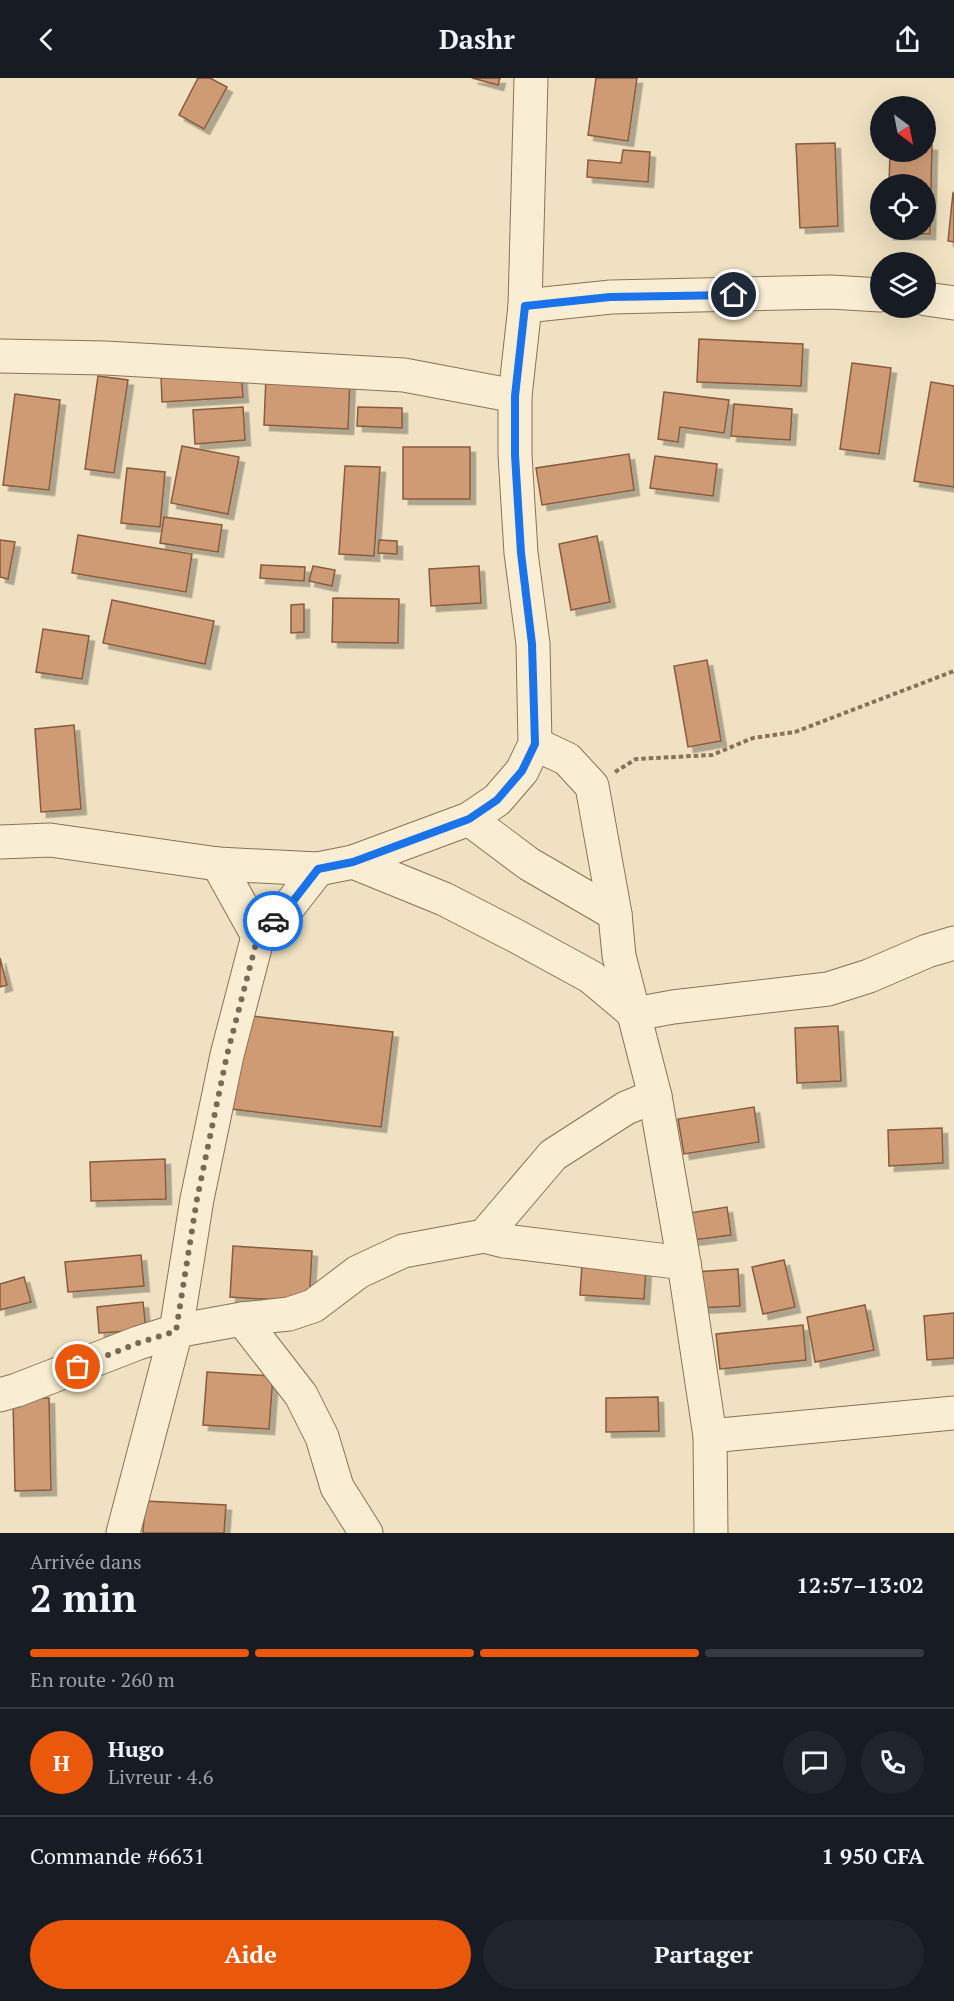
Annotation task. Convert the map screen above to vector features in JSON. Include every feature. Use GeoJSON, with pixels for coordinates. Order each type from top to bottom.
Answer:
{"type":"FeatureCollection","features":[{"type":"Feature","properties":{"kind":"street"},"geometry":{"type":"LineString","coordinates":[[0,842],[50,840],[219,864],[318,869],[353,862],[469,819],[497,800],[522,771],[535,744],[532,644],[521,553],[517,488],[515,396],[525,306],[531,78]]}},
{"type":"Feature","properties":{"kind":"street"},"geometry":{"type":"LineString","coordinates":[[525,306],[610,297],[831,292],[870,294]]}},
{"type":"Feature","properties":{"kind":"street"},"geometry":{"type":"LineString","coordinates":[[936,300],[954,303]]}},
{"type":"Feature","properties":{"kind":"street"},"geometry":{"type":"LineString","coordinates":[[0,356],[105,358],[404,375],[515,396]]}},
{"type":"Feature","properties":{"kind":"street"},"geometry":{"type":"LineString","coordinates":[[535,744],[567,759],[592,786],[615,914],[619,956],[655,1096],[684,1263],[710,1436],[711,1533]]}},
{"type":"Feature","properties":{"kind":"street"},"geometry":{"type":"LineString","coordinates":[[469,819],[529,864],[615,914]]}},
{"type":"Feature","properties":{"kind":"street"},"geometry":{"type":"LineString","coordinates":[[353,862],[444,899],[516,936],[591,977],[635,1014]]}},
{"type":"Feature","properties":{"kind":"street"},"geometry":{"type":"LineString","coordinates":[[219,864],[258,936]]}},
{"type":"Feature","properties":{"kind":"street"},"geometry":{"type":"LineString","coordinates":[[123,1533],[176,1331],[197,1199],[227,1055],[258,936],[290,905],[318,869]]}},
{"type":"Feature","properties":{"kind":"street"},"geometry":{"type":"LineString","coordinates":[[635,1014],[673,1007],[828,989],[869,976],[927,951],[954,943]]}},
{"type":"Feature","properties":{"kind":"street"},"geometry":{"type":"LineString","coordinates":[[484,1236],[553,1155],[626,1108],[655,1096]]}},
{"type":"Feature","properties":{"kind":"street"},"geometry":{"type":"LineString","coordinates":[[0,1395],[176,1331],[242,1318],[289,1314],[313,1306],[358,1272],[403,1251],[484,1236],[504,1241],[684,1263]]}},
{"type":"Feature","properties":{"kind":"street"},"geometry":{"type":"LineString","coordinates":[[242,1318],[301,1395],[322,1437],[338,1487],[366,1533]]}},
{"type":"Feature","properties":{"kind":"street"},"geometry":{"type":"LineString","coordinates":[[710,1436],[954,1413]]}},
{"type":"Feature","properties":{"kind":"path"},"geometry":{"type":"LineString","coordinates":[[592,786],[636,759],[712,755],[753,738],[795,732],[954,671]]}},
{"type":"Feature","properties":{"kind":"building"},"geometry":{"type":"Polygon","coordinates":[[[198,78],[210,78],[227,87],[204,129],[179,115],[198,78]]]}},
{"type":"Feature","properties":{"kind":"building"},"geometry":{"type":"Polygon","coordinates":[[[472,78],[500,78],[498,85],[472,78]]]}},
{"type":"Feature","properties":{"kind":"building"},"geometry":{"type":"Polygon","coordinates":[[[596,78],[637,78],[628,141],[588,135],[596,78]]]}},
{"type":"Feature","properties":{"kind":"building"},"geometry":{"type":"Polygon","coordinates":[[[835,143],[838,226],[800,228],[796,144],[835,143]]]}},
{"type":"Feature","properties":{"kind":"building"},"geometry":{"type":"Polygon","coordinates":[[[623,150],[650,152],[648,182],[587,177],[588,160],[621,163],[623,150]]]}},
{"type":"Feature","properties":{"kind":"building"},"geometry":{"type":"Polygon","coordinates":[[[890,162],[932,162],[931,174],[889,174],[890,162]]]}},
{"type":"Feature","properties":{"kind":"building"},"geometry":{"type":"Polygon","coordinates":[[[954,194],[954,242],[948,241],[954,194]]]}},
{"type":"Feature","properties":{"kind":"building"},"geometry":{"type":"Polygon","coordinates":[[[699,339],[803,344],[801,386],[697,382],[699,339]]]}},
{"type":"Feature","properties":{"kind":"building"},"geometry":{"type":"Polygon","coordinates":[[[852,363],[891,368],[879,454],[840,449],[852,363]]]}},
{"type":"Feature","properties":{"kind":"building"},"geometry":{"type":"Polygon","coordinates":[[[241,371],[243,397],[162,402],[161,376],[241,371]]]}},
{"type":"Feature","properties":{"kind":"building"},"geometry":{"type":"Polygon","coordinates":[[[98,376],[128,380],[114,473],[85,469],[98,376]]]}},
{"type":"Feature","properties":{"kind":"building"},"geometry":{"type":"Polygon","coordinates":[[[266,376],[350,379],[348,429],[264,425],[266,376]]]}},
{"type":"Feature","properties":{"kind":"building"},"geometry":{"type":"Polygon","coordinates":[[[931,382],[954,386],[954,487],[914,481],[931,382]]]}},
{"type":"Feature","properties":{"kind":"building"},"geometry":{"type":"Polygon","coordinates":[[[664,392],[729,400],[724,433],[680,427],[678,442],[658,439],[664,392]]]}},
{"type":"Feature","properties":{"kind":"building"},"geometry":{"type":"Polygon","coordinates":[[[15,394],[60,400],[49,490],[3,485],[15,394]]]}},
{"type":"Feature","properties":{"kind":"building"},"geometry":{"type":"Polygon","coordinates":[[[734,404],[792,409],[790,440],[731,436],[734,404]]]}},
{"type":"Feature","properties":{"kind":"building"},"geometry":{"type":"Polygon","coordinates":[[[243,407],[245,440],[195,444],[193,410],[243,407]]]}},
{"type":"Feature","properties":{"kind":"building"},"geometry":{"type":"Polygon","coordinates":[[[358,407],[402,408],[402,428],[357,426],[358,407]]]}},
{"type":"Feature","properties":{"kind":"building"},"geometry":{"type":"Polygon","coordinates":[[[182,446],[239,457],[228,514],[171,503],[182,446]]]}},
{"type":"Feature","properties":{"kind":"building"},"geometry":{"type":"Polygon","coordinates":[[[403,447],[470,447],[470,499],[403,499],[403,447]]]}},
{"type":"Feature","properties":{"kind":"building"},"geometry":{"type":"Polygon","coordinates":[[[629,454],[634,490],[542,505],[536,468],[629,454]]]}},
{"type":"Feature","properties":{"kind":"building"},"geometry":{"type":"Polygon","coordinates":[[[655,456],[717,464],[713,496],[650,488],[655,456]]]}},
{"type":"Feature","properties":{"kind":"building"},"geometry":{"type":"Polygon","coordinates":[[[345,466],[380,467],[374,556],[339,554],[345,466]]]}},
{"type":"Feature","properties":{"kind":"building"},"geometry":{"type":"Polygon","coordinates":[[[127,468],[165,472],[160,527],[121,523],[127,468]]]}},
{"type":"Feature","properties":{"kind":"building"},"geometry":{"type":"Polygon","coordinates":[[[164,517],[222,525],[218,552],[160,543],[164,517]]]}},
{"type":"Feature","properties":{"kind":"building"},"geometry":{"type":"Polygon","coordinates":[[[78,535],[192,554],[186,592],[72,573],[78,535]]]}},
{"type":"Feature","properties":{"kind":"building"},"geometry":{"type":"Polygon","coordinates":[[[597,536],[610,602],[571,610],[559,544],[597,536]]]}},
{"type":"Feature","properties":{"kind":"building"},"geometry":{"type":"Polygon","coordinates":[[[0,540],[15,542],[8,579],[0,577],[0,540]]]}},
{"type":"Feature","properties":{"kind":"building"},"geometry":{"type":"Polygon","coordinates":[[[379,540],[397,541],[397,554],[378,553],[379,540]]]}},
{"type":"Feature","properties":{"kind":"building"},"geometry":{"type":"Polygon","coordinates":[[[261,565],[305,567],[304,581],[260,578],[261,565]]]}},
{"type":"Feature","properties":{"kind":"building"},"geometry":{"type":"Polygon","coordinates":[[[313,566],[335,570],[332,586],[309,581],[313,566]]]}},
{"type":"Feature","properties":{"kind":"building"},"geometry":{"type":"Polygon","coordinates":[[[479,566],[481,603],[431,606],[429,569],[479,566]]]}},
{"type":"Feature","properties":{"kind":"building"},"geometry":{"type":"Polygon","coordinates":[[[333,598],[399,599],[398,643],[332,642],[333,598]]]}},
{"type":"Feature","properties":{"kind":"building"},"geometry":{"type":"Polygon","coordinates":[[[112,600],[214,621],[205,664],[103,643],[112,600]]]}},
{"type":"Feature","properties":{"kind":"building"},"geometry":{"type":"Polygon","coordinates":[[[304,604],[304,632],[291,633],[291,605],[304,604]]]}},
{"type":"Feature","properties":{"kind":"building"},"geometry":{"type":"Polygon","coordinates":[[[43,629],[89,636],[82,679],[36,672],[43,629]]]}},
{"type":"Feature","properties":{"kind":"building"},"geometry":{"type":"Polygon","coordinates":[[[707,660],[721,741],[688,747],[674,666],[707,660]]]}},
{"type":"Feature","properties":{"kind":"building"},"geometry":{"type":"Polygon","coordinates":[[[74,725],[81,809],[41,812],[35,729],[74,725]]]}},
{"type":"Feature","properties":{"kind":"building"},"geometry":{"type":"Polygon","coordinates":[[[0,958],[7,985],[0,987],[0,958]]]}},
{"type":"Feature","properties":{"kind":"building"},"geometry":{"type":"Polygon","coordinates":[[[243,1015],[393,1032],[381,1127],[231,1109],[243,1015]]]}},
{"type":"Feature","properties":{"kind":"building"},"geometry":{"type":"Polygon","coordinates":[[[838,1026],[841,1081],[797,1083],[795,1028],[838,1026]]]}},
{"type":"Feature","properties":{"kind":"building"},"geometry":{"type":"Polygon","coordinates":[[[754,1107],[759,1142],[684,1154],[678,1119],[754,1107]]]}},
{"type":"Feature","properties":{"kind":"building"},"geometry":{"type":"Polygon","coordinates":[[[942,1128],[943,1163],[889,1166],[888,1130],[942,1128]]]}},
{"type":"Feature","properties":{"kind":"building"},"geometry":{"type":"Polygon","coordinates":[[[165,1159],[166,1199],[91,1201],[90,1162],[165,1159]]]}},
{"type":"Feature","properties":{"kind":"building"},"geometry":{"type":"Polygon","coordinates":[[[727,1207],[731,1235],[693,1240],[689,1213],[727,1207]]]}},
{"type":"Feature","properties":{"kind":"building"},"geometry":{"type":"Polygon","coordinates":[[[233,1246],[312,1251],[309,1302],[230,1297],[233,1246]]]}},
{"type":"Feature","properties":{"kind":"building"},"geometry":{"type":"Polygon","coordinates":[[[141,1255],[144,1286],[68,1292],[65,1262],[141,1255]]]}},
{"type":"Feature","properties":{"kind":"building"},"geometry":{"type":"Polygon","coordinates":[[[784,1260],[795,1307],[763,1314],[752,1267],[784,1260]]]}},
{"type":"Feature","properties":{"kind":"building"},"geometry":{"type":"Polygon","coordinates":[[[582,1264],[646,1268],[644,1299],[580,1295],[582,1264]]]}},
{"type":"Feature","properties":{"kind":"building"},"geometry":{"type":"Polygon","coordinates":[[[738,1269],[740,1306],[696,1308],[694,1272],[738,1269]]]}},
{"type":"Feature","properties":{"kind":"building"},"geometry":{"type":"Polygon","coordinates":[[[24,1277],[31,1302],[0,1310],[0,1284],[24,1277]]]}},
{"type":"Feature","properties":{"kind":"building"},"geometry":{"type":"Polygon","coordinates":[[[143,1302],[146,1330],[99,1333],[97,1307],[143,1302]]]}},
{"type":"Feature","properties":{"kind":"building"},"geometry":{"type":"Polygon","coordinates":[[[865,1305],[874,1350],[815,1362],[807,1317],[865,1305]]]}},
{"type":"Feature","properties":{"kind":"building"},"geometry":{"type":"Polygon","coordinates":[[[954,1313],[954,1358],[927,1360],[924,1316],[954,1313]]]}},
{"type":"Feature","properties":{"kind":"building"},"geometry":{"type":"Polygon","coordinates":[[[803,1325],[806,1360],[720,1369],[716,1334],[803,1325]]]}},
{"type":"Feature","properties":{"kind":"building"},"geometry":{"type":"Polygon","coordinates":[[[207,1372],[273,1376],[269,1429],[203,1425],[207,1372]]]}},
{"type":"Feature","properties":{"kind":"building"},"geometry":{"type":"Polygon","coordinates":[[[658,1397],[659,1431],[606,1432],[606,1398],[658,1397]]]}},
{"type":"Feature","properties":{"kind":"building"},"geometry":{"type":"Polygon","coordinates":[[[49,1398],[51,1490],[15,1491],[13,1400],[49,1398]]]}},
{"type":"Feature","properties":{"kind":"building"},"geometry":{"type":"Polygon","coordinates":[[[145,1501],[226,1505],[224,1533],[143,1533],[145,1501]]]}},
{"type":"Feature","properties":{"kind":"way so far"},"geometry":{"type":"LineString","coordinates":[[78,1367],[138,1343],[176,1331],[197,1199],[227,1055],[258,936],[273,921]]}},
{"type":"Feature","properties":{"kind":"route"},"geometry":{"type":"LineString","coordinates":[[273,921],[290,905],[318,869],[353,862],[469,819],[497,800],[522,771],[535,744],[532,644],[521,553],[515,455],[515,396],[525,306],[610,297],[734,295]]}}]}
